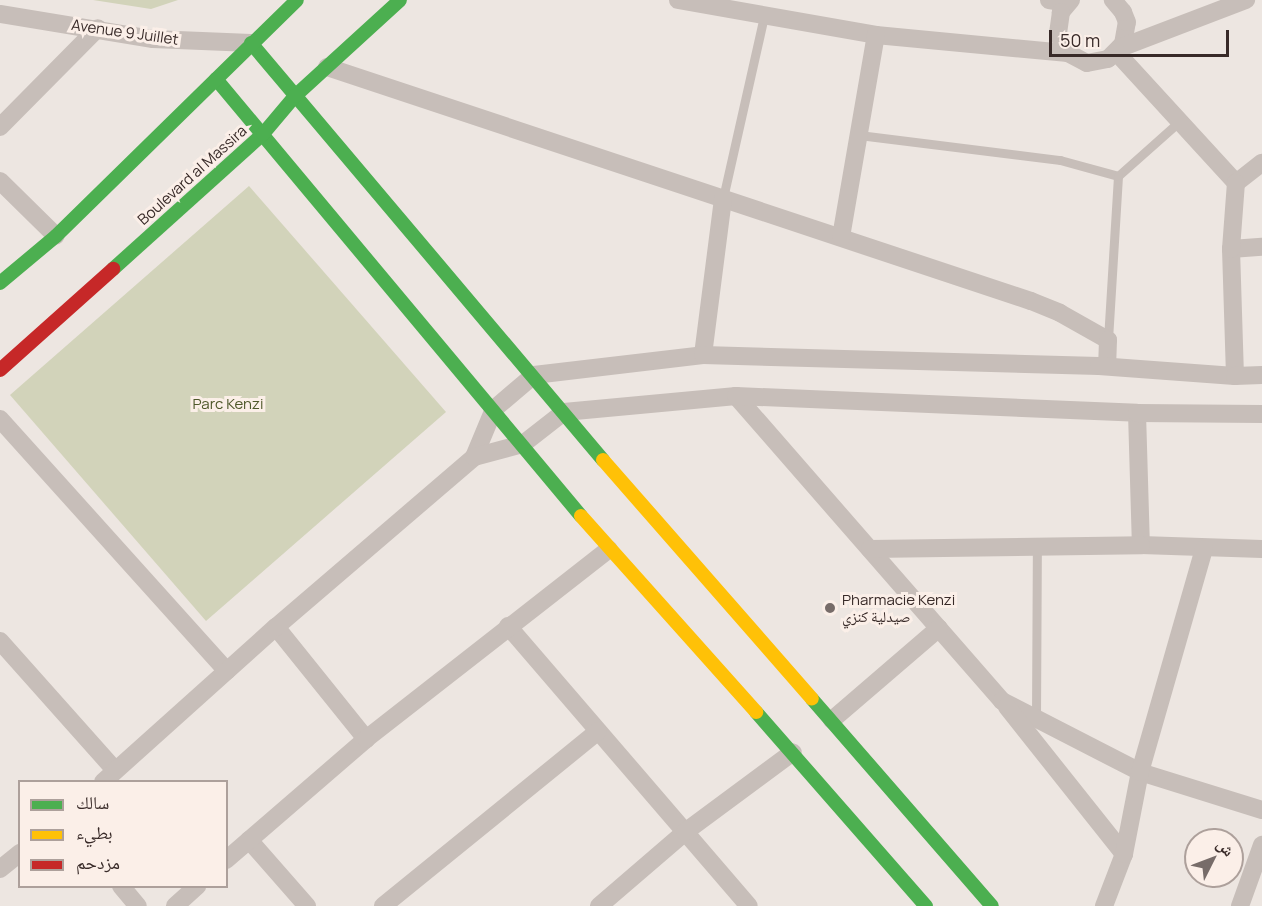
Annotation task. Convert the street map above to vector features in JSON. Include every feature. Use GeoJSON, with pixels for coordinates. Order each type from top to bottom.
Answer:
{"type":"FeatureCollection","features":[{"type":"Feature","properties":{"kind":"street"},"geometry":{"type":"LineString","coordinates":[[0,283],[56,236],[297,0]]}},
{"type":"Feature","properties":{"kind":"street","name":"Boulevard al Massira"},"geometry":{"type":"LineString","coordinates":[[0,370],[263,134],[296,96],[400,0]]}},
{"type":"Feature","properties":{"kind":"street"},"geometry":{"type":"LineString","coordinates":[[678,0],[876,35],[1068,53],[1087,63],[1098,63],[1119,50],[1246,0]]}},
{"type":"Feature","properties":{"kind":"street"},"geometry":{"type":"LineString","coordinates":[[1113,0],[1123,12],[1127,22],[1127,33],[1119,50]]}},
{"type":"Feature","properties":{"kind":"street"},"geometry":{"type":"LineString","coordinates":[[1062,1],[1057,23],[1061,44],[1068,53]]}},
{"type":"Feature","properties":{"kind":"street","name":"Avenue 9 Juillet"},"geometry":{"type":"LineString","coordinates":[[0,14],[98,28],[153,39],[251,43]]}},
{"type":"Feature","properties":{"kind":"street"},"geometry":{"type":"LineString","coordinates":[[0,127],[98,28]]}},
{"type":"Feature","properties":{"kind":"street"},"geometry":{"type":"LineString","coordinates":[[841,237],[876,35]]}},
{"type":"Feature","properties":{"kind":"street"},"geometry":{"type":"LineString","coordinates":[[251,43],[564,412],[992,906]]}},
{"type":"Feature","properties":{"kind":"street"},"geometry":{"type":"LineString","coordinates":[[1119,50],[1236,183],[1231,249],[1235,376]]}},
{"type":"Feature","properties":{"kind":"street"},"geometry":{"type":"LineString","coordinates":[[327,67],[1031,301],[1108,340],[1107,366]]}},
{"type":"Feature","properties":{"kind":"street"},"geometry":{"type":"LineString","coordinates":[[216,80],[609,549],[793,752],[926,906]]}},
{"type":"Feature","properties":{"kind":"street"},"geometry":{"type":"LineString","coordinates":[[1236,183],[1262,163]]}},
{"type":"Feature","properties":{"kind":"street"},"geometry":{"type":"LineString","coordinates":[[0,181],[56,236]]}},
{"type":"Feature","properties":{"kind":"street"},"geometry":{"type":"LineString","coordinates":[[703,355],[723,198]]}},
{"type":"Feature","properties":{"kind":"street"},"geometry":{"type":"LineString","coordinates":[[1231,249],[1262,247]]}},
{"type":"Feature","properties":{"kind":"street"},"geometry":{"type":"LineString","coordinates":[[474,457],[494,409],[534,375],[703,355],[1107,366],[1235,376],[1262,375]]}},
{"type":"Feature","properties":{"kind":"street"},"geometry":{"type":"LineString","coordinates":[[736,396],[1002,701],[1124,854]]}},
{"type":"Feature","properties":{"kind":"street"},"geometry":{"type":"LineString","coordinates":[[0,641],[109,776],[276,627],[474,457],[523,444],[564,412],[736,396],[1137,413],[1262,414]]}},
{"type":"Feature","properties":{"kind":"street"},"geometry":{"type":"LineString","coordinates":[[1137,413],[1141,545]]}},
{"type":"Feature","properties":{"kind":"street"},"geometry":{"type":"LineString","coordinates":[[0,419],[227,671]]}},
{"type":"Feature","properties":{"kind":"street"},"geometry":{"type":"LineString","coordinates":[[870,549],[1141,545],[1204,549],[1262,549]]}},
{"type":"Feature","properties":{"kind":"street"},"geometry":{"type":"LineString","coordinates":[[228,858],[366,740],[508,626],[609,549]]}},
{"type":"Feature","properties":{"kind":"street"},"geometry":{"type":"LineString","coordinates":[[1104,906],[1124,854],[1140,772],[1204,549]]}},
{"type":"Feature","properties":{"kind":"street"},"geometry":{"type":"LineString","coordinates":[[508,626],[749,906]]}},
{"type":"Feature","properties":{"kind":"street"},"geometry":{"type":"LineString","coordinates":[[276,627],[366,740]]}},
{"type":"Feature","properties":{"kind":"street"},"geometry":{"type":"LineString","coordinates":[[832,720],[939,628]]}},
{"type":"Feature","properties":{"kind":"street"},"geometry":{"type":"LineString","coordinates":[[1002,701],[1140,772],[1262,810]]}},
{"type":"Feature","properties":{"kind":"street"},"geometry":{"type":"LineString","coordinates":[[383,906],[598,730]]}},
{"type":"Feature","properties":{"kind":"street"},"geometry":{"type":"LineString","coordinates":[[599,906],[685,832],[793,752]]}},
{"type":"Feature","properties":{"kind":"street"},"geometry":{"type":"LineString","coordinates":[[249,840],[307,906]]}},
{"type":"Feature","properties":{"kind":"street"},"geometry":{"type":"LineString","coordinates":[[1240,906],[1262,845]]}},
{"type":"Feature","properties":{"kind":"street"},"geometry":{"type":"LineString","coordinates":[[1,867],[18,854]]}},
{"type":"Feature","properties":{"kind":"street"},"geometry":{"type":"LineString","coordinates":[[123,888],[138,906]]}},
{"type":"Feature","properties":{"kind":"street"},"geometry":{"type":"LineString","coordinates":[[176,906],[195,888]]}},
{"type":"Feature","properties":{"kind":"lane"},"geometry":{"type":"LineString","coordinates":[[723,198],[764,16]]}},
{"type":"Feature","properties":{"kind":"lane"},"geometry":{"type":"LineString","coordinates":[[1108,340],[1118,176],[1181,120]]}},
{"type":"Feature","properties":{"kind":"lane"},"geometry":{"type":"LineString","coordinates":[[859,135],[1060,160],[1118,176]]}},
{"type":"Feature","properties":{"kind":"lane"},"geometry":{"type":"LineString","coordinates":[[1036,718],[1037,546]]}},
{"type":"Feature","properties":{"kind":"green space"},"geometry":{"type":"Polygon","coordinates":[[[93,0],[178,0],[151,9],[93,0]]]}},
{"type":"Feature","properties":{"kind":"green space","name":"Parc Kenzi"},"geometry":{"type":"Polygon","coordinates":[[[249,186],[446,412],[206,621],[10,395],[249,186]]]}},
{"type":"Feature","properties":{"kind":"traffic: fast"},"geometry":{"type":"LineString","coordinates":[[0,283],[56,236],[297,0]]}},
{"type":"Feature","properties":{"kind":"traffic: fast"},"geometry":{"type":"LineString","coordinates":[[113,269],[263,134],[295,96],[400,0]]}},
{"type":"Feature","properties":{"kind":"traffic: fast"},"geometry":{"type":"LineString","coordinates":[[251,43],[603,460]]}},
{"type":"Feature","properties":{"kind":"traffic: fast"},"geometry":{"type":"LineString","coordinates":[[216,79],[581,516]]}},
{"type":"Feature","properties":{"kind":"traffic: fast"},"geometry":{"type":"LineString","coordinates":[[812,699],[992,906]]}},
{"type":"Feature","properties":{"kind":"traffic: fast"},"geometry":{"type":"LineString","coordinates":[[756,712],[926,906]]}},
{"type":"Feature","properties":{"kind":"traffic: slow"},"geometry":{"type":"LineString","coordinates":[[603,460],[812,699]]}},
{"type":"Feature","properties":{"kind":"traffic: slow"},"geometry":{"type":"LineString","coordinates":[[581,516],[756,712]]}},
{"type":"Feature","properties":{"kind":"traffic: jam"},"geometry":{"type":"LineString","coordinates":[[0,370],[113,269]]}},
{"type":"Feature","properties":{"kind":"place","name":"Pharmacie Kenzi صيدلية كنزي"},"geometry":{"type":"Point","coordinates":[830,608]}}]}
